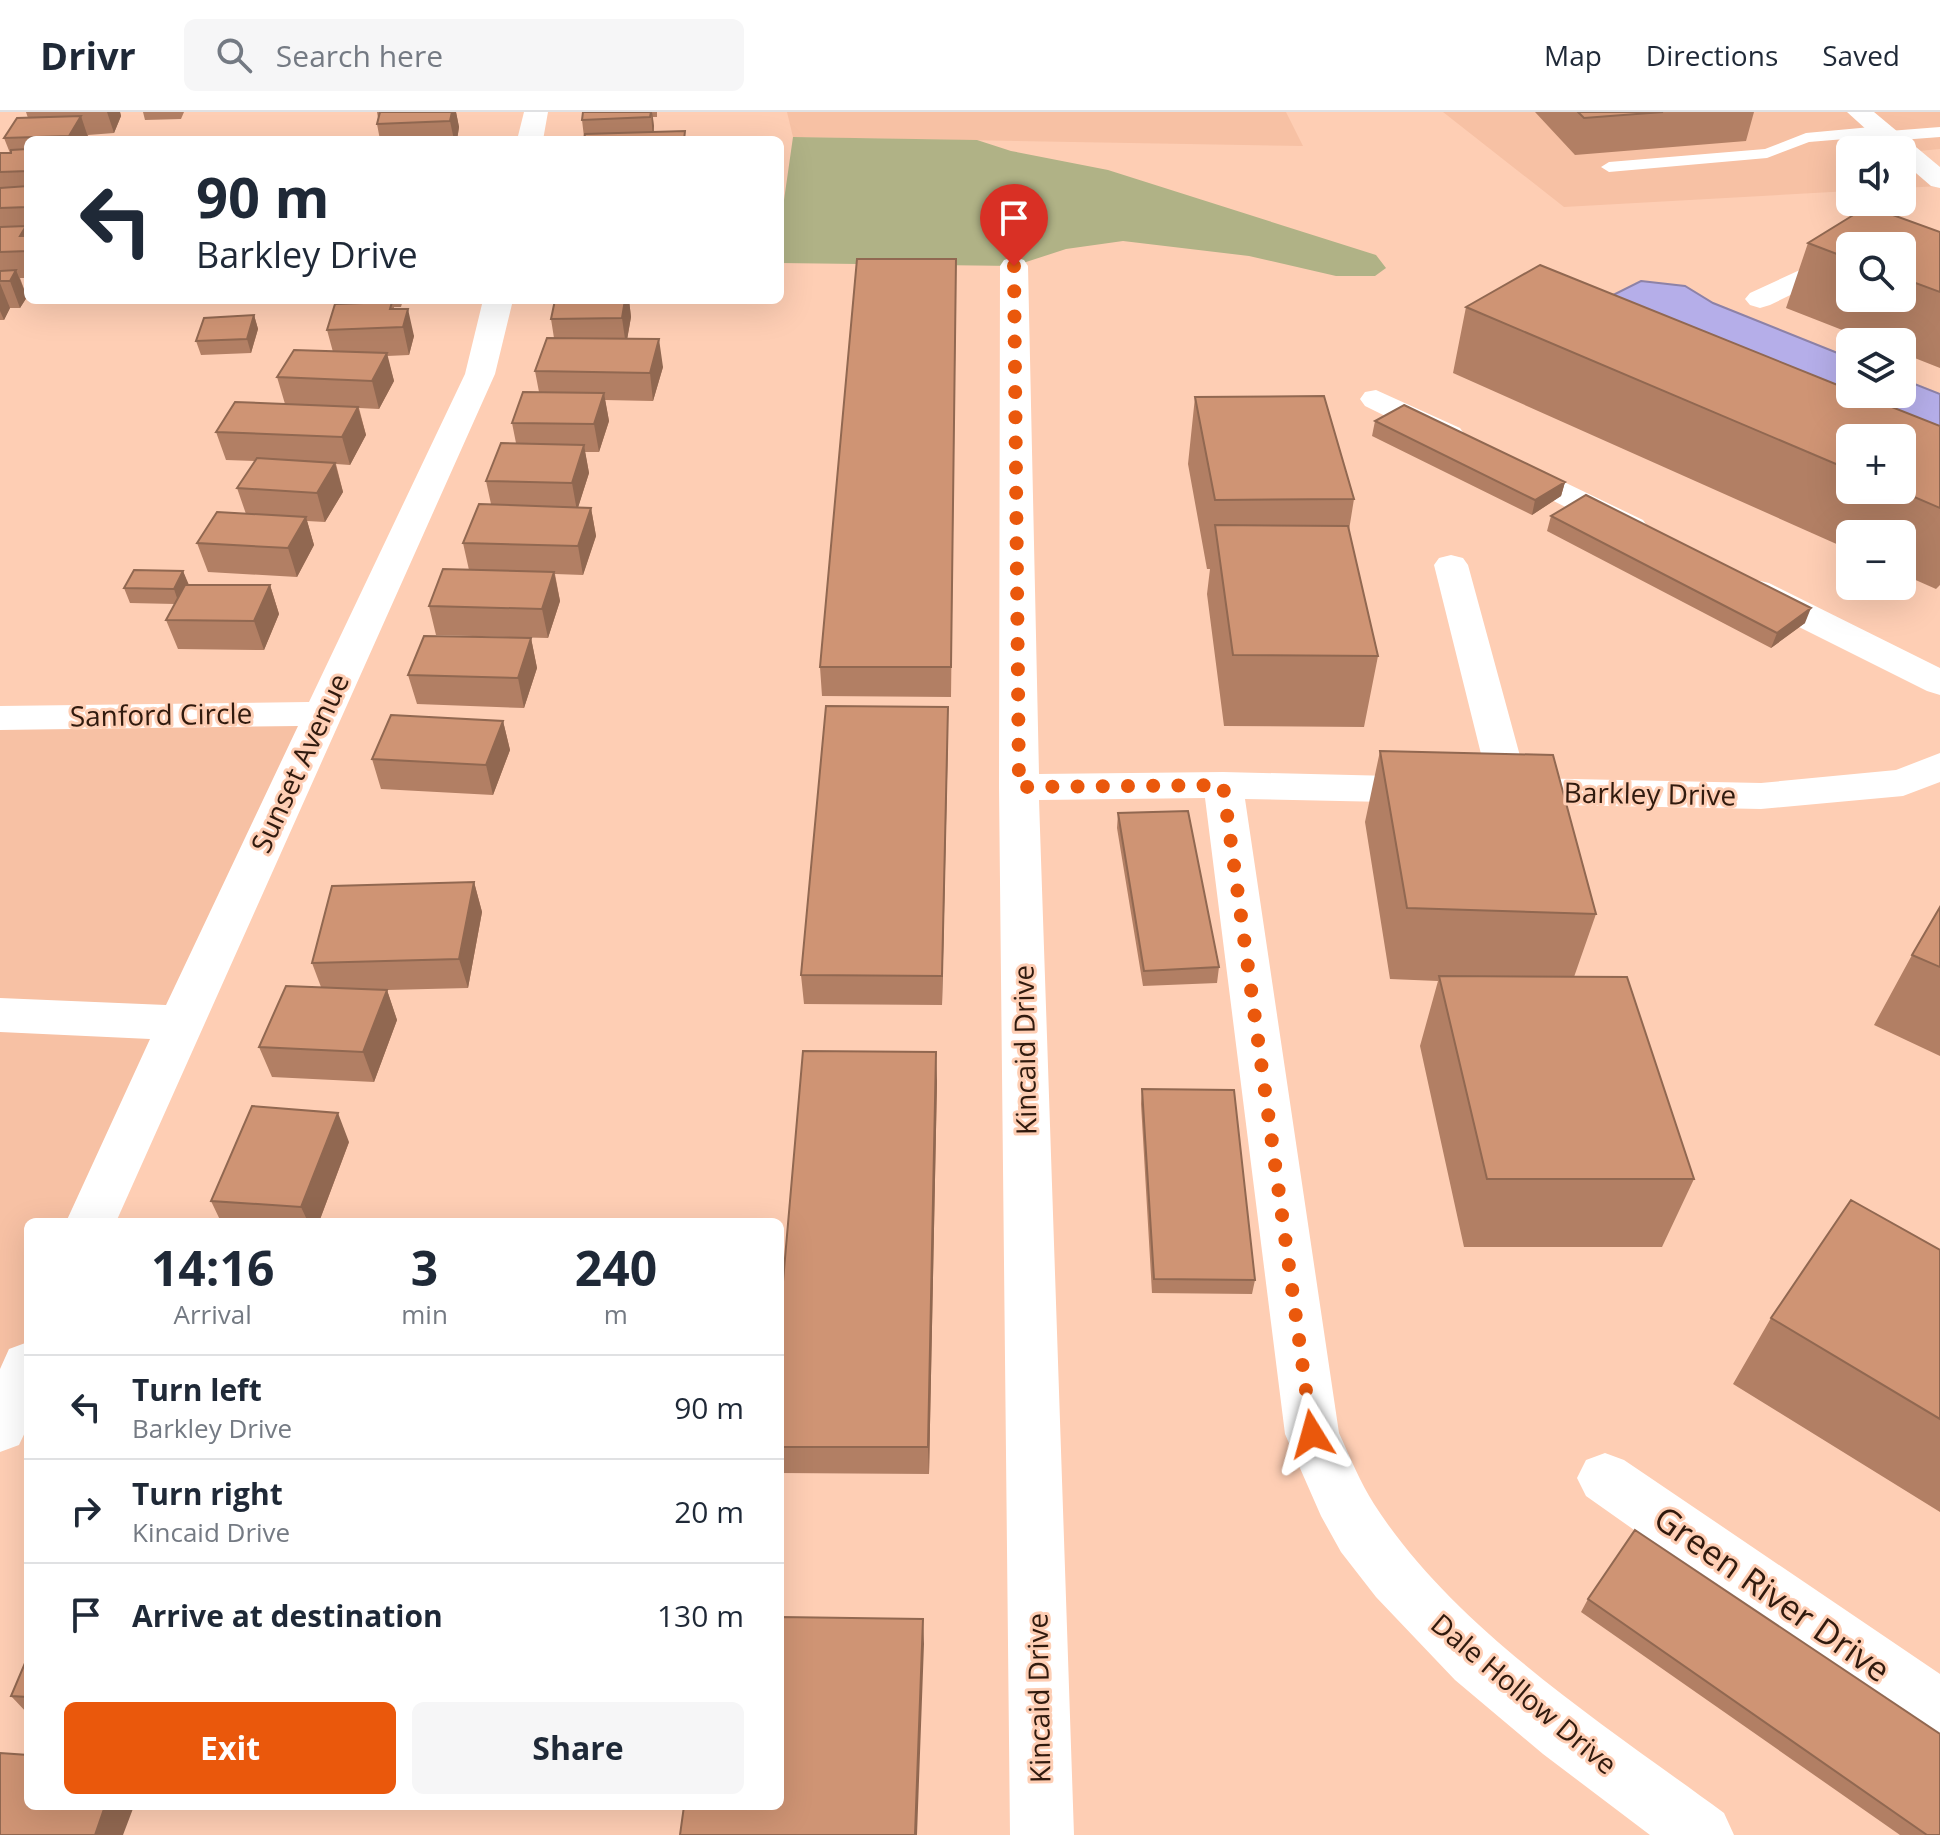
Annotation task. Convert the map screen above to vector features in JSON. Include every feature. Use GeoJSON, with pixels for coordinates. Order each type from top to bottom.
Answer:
{"type":"FeatureCollection","features":[{"type":"Feature","properties":{"kind":"street"},"geometry":{"type":"LineString","coordinates":[[531,136],[536,112]]}},
{"type":"Feature","properties":{"kind":"street"},"geometry":{"type":"LineString","coordinates":[[1859,112],[1940,180]]}},
{"type":"Feature","properties":{"kind":"street"},"geometry":{"type":"LineString","coordinates":[[1760,299],[1836,262]]}},
{"type":"Feature","properties":{"kind":"street","name":"Kincaid Drive"},"geometry":{"type":"LineString","coordinates":[[1014,266],[1019,787],[1042,1835]]}},
{"type":"Feature","properties":{"kind":"street","name":"Sunset Avenue"},"geometry":{"type":"LineString","coordinates":[[93,1218],[480,374],[497,304]]}},
{"type":"Feature","properties":{"kind":"street"},"geometry":{"type":"LineString","coordinates":[[1376,399],[1658,541]]}},
{"type":"Feature","properties":{"kind":"street"},"geometry":{"type":"LineString","coordinates":[[1451,565],[1510,791]]}},
{"type":"Feature","properties":{"kind":"street"},"geometry":{"type":"LineString","coordinates":[[1729,577],[1940,683]]}},
{"type":"Feature","properties":{"kind":"street","name":"Sanford Circle"},"geometry":{"type":"LineString","coordinates":[[0,718],[322,714]]}},
{"type":"Feature","properties":{"kind":"street","name":"Barkley Drive"},"geometry":{"type":"LineString","coordinates":[[1019,787],[1223,785],[1761,796],[1903,783],[1940,766]]}},
{"type":"Feature","properties":{"kind":"street"},"geometry":{"type":"LineString","coordinates":[[1903,783],[1940,806]]}},
{"type":"Feature","properties":{"kind":"street","name":"Dale Hollow Drive"},"geometry":{"type":"LineString","coordinates":[[1223,785],[1312,1434],[1358,1530],[1416,1604],[1491,1673],[1702,1835]]}},
{"type":"Feature","properties":{"kind":"street"},"geometry":{"type":"LineString","coordinates":[[0,1015],[180,1023]]}},
{"type":"Feature","properties":{"kind":"street"},"geometry":{"type":"LineString","coordinates":[[0,1428],[24,1374]]}},
{"type":"Feature","properties":{"kind":"street","name":"Green River Drive"},"geometry":{"type":"LineString","coordinates":[[1605,1478],[1940,1710]]}},
{"type":"Feature","properties":{"kind":"lane"},"geometry":{"type":"LineString","coordinates":[[1609,167],[1767,153],[1806,138],[1940,132]]}},
{"type":"Feature","properties":{"kind":"shaded area"},"geometry":{"type":"Polygon","coordinates":[[[787,112],[1286,112],[1303,146],[793,137],[787,112]]]}},
{"type":"Feature","properties":{"kind":"shaded area"},"geometry":{"type":"Polygon","coordinates":[[[1443,112],[1940,112],[1940,149],[1916,151],[1916,136],[1836,136],[1836,192],[1564,207],[1443,112]]]}},
{"type":"Feature","properties":{"kind":"shaded area"},"geometry":{"type":"Polygon","coordinates":[[[1916,160],[1940,186],[1916,187],[1916,160]]]}},
{"type":"Feature","properties":{"kind":"shaded area"},"geometry":{"type":"Polygon","coordinates":[[[1641,281],[1685,286],[1713,303],[1836,352],[1836,408],[1916,408],[1916,385],[1940,394],[1940,495],[1916,459],[1916,424],[1836,424],[1836,431],[1587,308],[1641,281]]]}},
{"type":"Feature","properties":{"kind":"shaded area"},"geometry":{"type":"Polygon","coordinates":[[[322,714],[93,1218],[24,1218],[24,1374],[0,1428],[0,718],[322,714]]]}},
{"type":"Feature","properties":{"kind":"green space"},"geometry":{"type":"Polygon","coordinates":[[[793,137],[977,140],[1011,151],[1108,170],[1376,255],[1386,268],[1375,276],[1336,276],[1249,256],[1123,241],[1066,249],[1014,266],[784,263],[784,200],[793,137]]]}},
{"type":"Feature","properties":{"kind":"building"},"geometry":{"type":"Polygon","coordinates":[[[380,112],[452,112],[450,121],[377,124],[380,112]]]}},
{"type":"Feature","properties":{"kind":"building"},"geometry":{"type":"Polygon","coordinates":[[[583,112],[651,112],[650,117],[582,120],[583,112]]]}},
{"type":"Feature","properties":{"kind":"building"},"geometry":{"type":"Polygon","coordinates":[[[1578,112],[1663,112],[1584,118],[1578,112]]]}},
{"type":"Feature","properties":{"kind":"building"},"geometry":{"type":"Polygon","coordinates":[[[81,116],[69,136],[4,138],[17,118],[81,116]]]}},
{"type":"Feature","properties":{"kind":"building"},"geometry":{"type":"Polygon","coordinates":[[[685,131],[684,136],[585,134],[685,131]]]}},
{"type":"Feature","properties":{"kind":"building"},"geometry":{"type":"Polygon","coordinates":[[[24,149],[24,171],[0,172],[0,153],[11,153],[11,150],[24,149]]]}},
{"type":"Feature","properties":{"kind":"building"},"geometry":{"type":"Polygon","coordinates":[[[24,186],[24,207],[0,208],[0,188],[24,186]]]}},
{"type":"Feature","properties":{"kind":"building"},"geometry":{"type":"Polygon","coordinates":[[[1852,216],[1896,216],[1940,232],[1940,292],[1916,283],[1916,232],[1836,232],[1836,254],[1808,243],[1852,216]]]}},
{"type":"Feature","properties":{"kind":"building"},"geometry":{"type":"Polygon","coordinates":[[[24,226],[20,236],[24,236],[24,251],[0,252],[0,227],[24,226]]]}},
{"type":"Feature","properties":{"kind":"building"},"geometry":{"type":"Polygon","coordinates":[[[857,259],[956,259],[951,667],[820,667],[857,259]]]}},
{"type":"Feature","properties":{"kind":"building"},"geometry":{"type":"Polygon","coordinates":[[[1540,265],[1836,384],[1836,408],[1894,408],[1940,426],[1940,508],[1916,498],[1916,424],[1836,424],[1836,464],[1466,307],[1540,265]]]}},
{"type":"Feature","properties":{"kind":"building"},"geometry":{"type":"Polygon","coordinates":[[[16,270],[10,281],[0,281],[0,271],[16,270]]]}},
{"type":"Feature","properties":{"kind":"building"},"geometry":{"type":"Polygon","coordinates":[[[335,304],[391,304],[390,309],[408,309],[403,327],[327,330],[335,304]]]}},
{"type":"Feature","properties":{"kind":"building"},"geometry":{"type":"Polygon","coordinates":[[[554,304],[624,304],[622,318],[551,319],[554,304]]]}},
{"type":"Feature","properties":{"kind":"building"},"geometry":{"type":"Polygon","coordinates":[[[254,315],[247,339],[196,341],[204,318],[254,315]]]}},
{"type":"Feature","properties":{"kind":"building"},"geometry":{"type":"Polygon","coordinates":[[[547,338],[659,339],[650,373],[535,371],[547,338]]]}},
{"type":"Feature","properties":{"kind":"building"},"geometry":{"type":"Polygon","coordinates":[[[294,350],[387,353],[372,381],[277,377],[294,350]]]}},
{"type":"Feature","properties":{"kind":"building"},"geometry":{"type":"Polygon","coordinates":[[[523,392],[604,393],[594,424],[512,423],[523,392]]]}},
{"type":"Feature","properties":{"kind":"building"},"geometry":{"type":"Polygon","coordinates":[[[1324,396],[1354,499],[1215,500],[1195,397],[1324,396]]]}},
{"type":"Feature","properties":{"kind":"building"},"geometry":{"type":"Polygon","coordinates":[[[235,402],[358,407],[342,437],[216,432],[235,402]]]}},
{"type":"Feature","properties":{"kind":"building"},"geometry":{"type":"Polygon","coordinates":[[[1404,405],[1565,482],[1535,500],[1375,421],[1404,405]]]}},
{"type":"Feature","properties":{"kind":"building"},"geometry":{"type":"Polygon","coordinates":[[[501,443],[584,445],[572,483],[486,481],[501,443]]]}},
{"type":"Feature","properties":{"kind":"building"},"geometry":{"type":"Polygon","coordinates":[[[257,458],[335,463],[317,493],[237,488],[257,458]]]}},
{"type":"Feature","properties":{"kind":"building"},"geometry":{"type":"Polygon","coordinates":[[[1586,495],[1811,608],[1777,633],[1551,516],[1586,495]]]}},
{"type":"Feature","properties":{"kind":"building"},"geometry":{"type":"Polygon","coordinates":[[[479,504],[591,508],[578,546],[463,543],[479,504]]]}},
{"type":"Feature","properties":{"kind":"building"},"geometry":{"type":"Polygon","coordinates":[[[217,512],[306,517],[288,548],[197,543],[217,512]]]}},
{"type":"Feature","properties":{"kind":"building"},"geometry":{"type":"Polygon","coordinates":[[[1215,525],[1348,526],[1378,656],[1233,655],[1215,525]]]}},
{"type":"Feature","properties":{"kind":"building"},"geometry":{"type":"Polygon","coordinates":[[[443,569],[554,572],[542,609],[429,606],[443,569]]]}},
{"type":"Feature","properties":{"kind":"building"},"geometry":{"type":"Polygon","coordinates":[[[134,570],[183,571],[174,589],[124,588],[134,570]]]}},
{"type":"Feature","properties":{"kind":"building"},"geometry":{"type":"Polygon","coordinates":[[[185,585],[270,585],[254,621],[166,620],[185,585]]]}},
{"type":"Feature","properties":{"kind":"building"},"geometry":{"type":"Polygon","coordinates":[[[424,636],[531,638],[518,678],[408,675],[424,636]]]}},
{"type":"Feature","properties":{"kind":"building"},"geometry":{"type":"Polygon","coordinates":[[[826,706],[948,707],[942,976],[801,975],[826,706]]]}},
{"type":"Feature","properties":{"kind":"building"},"geometry":{"type":"Polygon","coordinates":[[[391,715],[503,721],[486,765],[372,759],[391,715]]]}},
{"type":"Feature","properties":{"kind":"building"},"geometry":{"type":"Polygon","coordinates":[[[1380,751],[1553,755],[1596,914],[1407,908],[1380,751]]]}},
{"type":"Feature","properties":{"kind":"building"},"geometry":{"type":"Polygon","coordinates":[[[1188,811],[1219,967],[1144,971],[1118,813],[1188,811]]]}},
{"type":"Feature","properties":{"kind":"building"},"geometry":{"type":"Polygon","coordinates":[[[474,882],[459,959],[312,963],[332,886],[474,882]]]}},
{"type":"Feature","properties":{"kind":"building"},"geometry":{"type":"Polygon","coordinates":[[[1940,907],[1940,967],[1912,955],[1940,907]]]}},
{"type":"Feature","properties":{"kind":"building"},"geometry":{"type":"Polygon","coordinates":[[[1439,976],[1627,977],[1694,1179],[1487,1179],[1439,976]]]}},
{"type":"Feature","properties":{"kind":"building"},"geometry":{"type":"Polygon","coordinates":[[[286,986],[387,990],[363,1052],[259,1047],[286,986]]]}},
{"type":"Feature","properties":{"kind":"building"},"geometry":{"type":"Polygon","coordinates":[[[803,1051],[936,1052],[928,1447],[784,1447],[784,1270],[803,1051]]]}},
{"type":"Feature","properties":{"kind":"building"},"geometry":{"type":"Polygon","coordinates":[[[1142,1089],[1234,1090],[1255,1280],[1154,1279],[1142,1089]]]}},
{"type":"Feature","properties":{"kind":"building"},"geometry":{"type":"Polygon","coordinates":[[[252,1106],[338,1113],[301,1207],[211,1201],[252,1106]]]}},
{"type":"Feature","properties":{"kind":"building"},"geometry":{"type":"Polygon","coordinates":[[[1851,1200],[1940,1250],[1940,1419],[1771,1318],[1851,1200]]]}},
{"type":"Feature","properties":{"kind":"building"},"geometry":{"type":"Polygon","coordinates":[[[1635,1530],[1940,1734],[1940,1835],[1927,1835],[1588,1599],[1635,1530]]]}},
{"type":"Feature","properties":{"kind":"building"},"geometry":{"type":"Polygon","coordinates":[[[784,1617],[923,1619],[915,1835],[680,1835],[683,1810],[784,1810],[784,1617]]]}},
{"type":"Feature","properties":{"kind":"building"},"geometry":{"type":"Polygon","coordinates":[[[24,1665],[24,1697],[11,1696],[24,1665]]]}},
{"type":"Feature","properties":{"kind":"building"},"geometry":{"type":"Polygon","coordinates":[[[0,1753],[24,1755],[24,1810],[104,1810],[95,1835],[0,1835],[0,1753]]]}},
{"type":"Feature","properties":{"kind":"route"},"geometry":{"type":"LineString","coordinates":[[1014,266],[1019,787],[1223,785],[1312,1434]]}}]}
